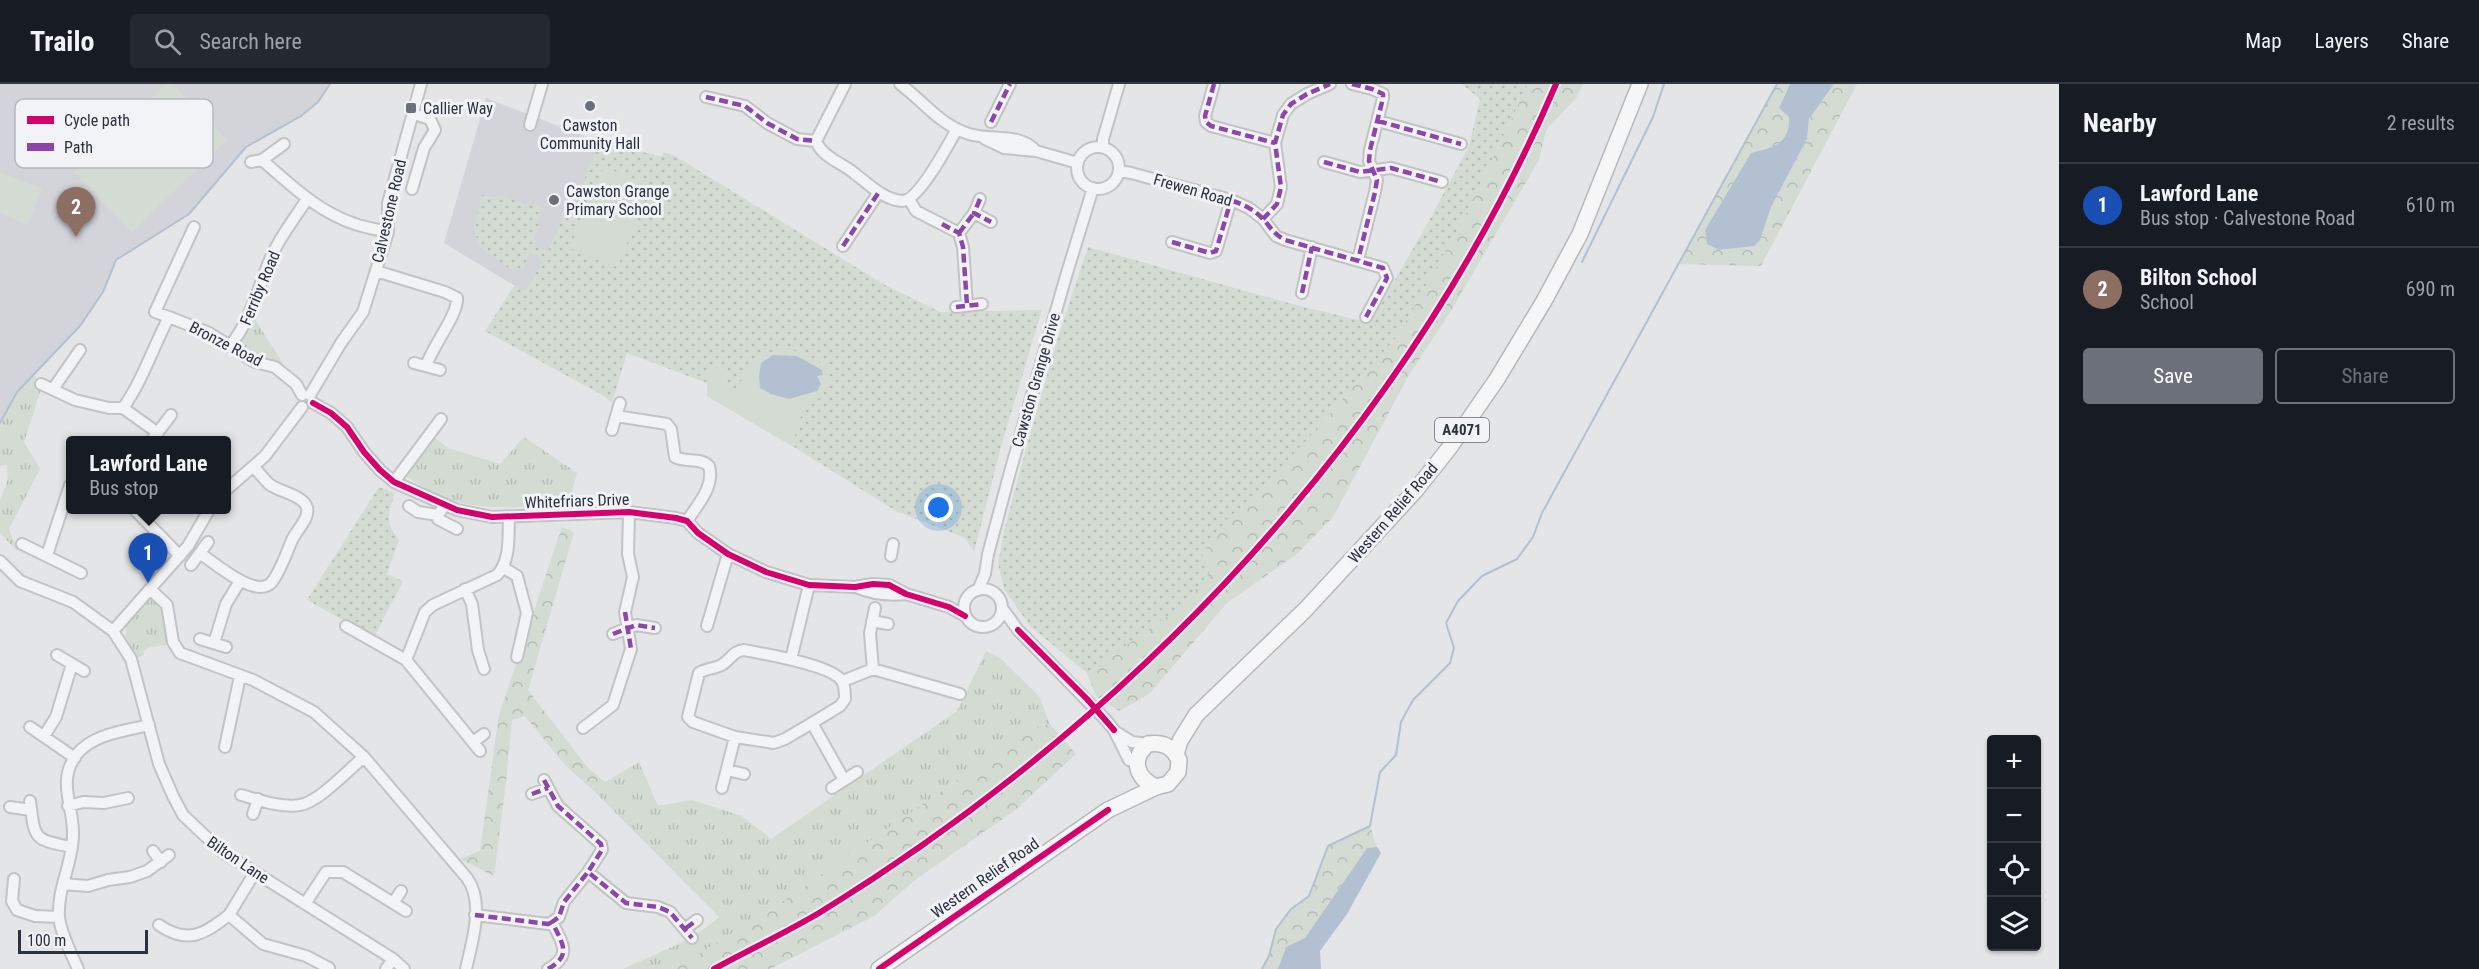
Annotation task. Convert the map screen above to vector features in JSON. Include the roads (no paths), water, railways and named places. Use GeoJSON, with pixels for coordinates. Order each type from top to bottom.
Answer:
{"type":"FeatureCollection","features":[{"type":"Feature","properties":{"kind":"highway","name":"Western Relief Road"},"geometry":{"type":"LineString","coordinates":[[1154,744],[1196,715],[1238,677],[1313,602],[1415,490],[1450,447],[1503,369],[1544,301],[1580,234],[1640,84]]}},
{"type":"Feature","properties":{"kind":"highway","name":"Western Relief Road"},"geometry":{"type":"LineString","coordinates":[[1176,754],[1180,741],[1196,715]]}},
{"type":"Feature","properties":{"kind":"highway"},"geometry":{"type":"LineString","coordinates":[[1154,744],[1168,746],[1176,754]]}},
{"type":"Feature","properties":{"kind":"highway","name":"A4071"},"geometry":{"type":"LineString","coordinates":[[1138,769],[1140,753],[1154,744]]}},
{"type":"Feature","properties":{"kind":"highway","name":"A4071"},"geometry":{"type":"LineString","coordinates":[[1156,787],[1168,784],[1174,779],[1179,765],[1176,754]]}},
{"type":"Feature","properties":{"kind":"highway","name":"Western Relief Road"},"geometry":{"type":"LineString","coordinates":[[1108,810],[1128,790],[1138,769]]}},
{"type":"Feature","properties":{"kind":"highway"},"geometry":{"type":"LineString","coordinates":[[1138,769],[1147,783],[1156,787]]}},
{"type":"Feature","properties":{"kind":"highway","name":"Western Relief Road"},"geometry":{"type":"LineString","coordinates":[[879,969],[1067,836],[1108,810],[1156,787]]}},
{"type":"Feature","properties":{"kind":"street","name":"Calvestone Road"},"geometry":{"type":"LineString","coordinates":[[231,486],[254,467],[307,400],[341,343],[363,312],[388,232],[388,203],[421,84]]}},
{"type":"Feature","properties":{"kind":"street"},"geometry":{"type":"LineString","coordinates":[[530,125],[542,84]]}},
{"type":"Feature","properties":{"kind":"street"},"geometry":{"type":"LineString","coordinates":[[845,84],[816,141],[819,149],[879,192],[895,199],[909,199]]}},
{"type":"Feature","properties":{"kind":"street"},"geometry":{"type":"LineString","coordinates":[[991,122],[1010,84]]}},
{"type":"Feature","properties":{"kind":"street"},"geometry":{"type":"LineString","coordinates":[[1103,147],[1103,139],[1119,84]]}},
{"type":"Feature","properties":{"kind":"street"},"geometry":{"type":"LineString","coordinates":[[1214,84],[1205,116],[1206,122],[1211,126],[1275,143]]}},
{"type":"Feature","properties":{"kind":"street"},"geometry":{"type":"LineString","coordinates":[[1263,219],[1276,204],[1281,187],[1275,143],[1283,114],[1304,89],[1330,84]]}},
{"type":"Feature","properties":{"kind":"street"},"geometry":{"type":"LineString","coordinates":[[1352,84],[1373,86],[1383,94],[1369,161],[1377,180],[1358,260]]}},
{"type":"Feature","properties":{"kind":"street"},"geometry":{"type":"LineString","coordinates":[[907,86],[928,110],[957,129],[982,137],[1004,148],[1036,151],[1078,163]]}},
{"type":"Feature","properties":{"kind":"street"},"geometry":{"type":"LineString","coordinates":[[706,97],[745,106],[767,123],[797,139],[816,141]]}},
{"type":"Feature","properties":{"kind":"street"},"geometry":{"type":"LineString","coordinates":[[412,189],[426,144],[435,127],[430,119],[414,114]]}},
{"type":"Feature","properties":{"kind":"street"},"geometry":{"type":"LineString","coordinates":[[1378,121],[1461,144]]}},
{"type":"Feature","properties":{"kind":"street"},"geometry":{"type":"LineString","coordinates":[[909,199],[940,160],[957,129]]}},
{"type":"Feature","properties":{"kind":"street"},"geometry":{"type":"LineString","coordinates":[[284,144],[256,161],[307,199],[339,218],[388,232]]}},
{"type":"Feature","properties":{"kind":"street"},"geometry":{"type":"LineString","coordinates":[[1103,147],[1117,159],[1119,171],[1110,185],[1094,188],[1083,182],[1077,170],[1078,163],[1085,152],[1103,147]]}},
{"type":"Feature","properties":{"kind":"street"},"geometry":{"type":"LineString","coordinates":[[1324,162],[1360,172],[1391,168],[1442,182]]}},
{"type":"Feature","properties":{"kind":"street","name":"Frewen Road"},"geometry":{"type":"LineString","coordinates":[[1119,171],[1131,172],[1231,200],[1249,208],[1263,219],[1276,236],[1383,268],[1387,278],[1366,317]]}},
{"type":"Feature","properties":{"kind":"street"},"geometry":{"type":"LineString","coordinates":[[416,172],[429,175]]}},
{"type":"Feature","properties":{"kind":"street","name":"Cawston Grange Drive"},"geometry":{"type":"LineString","coordinates":[[978,590],[985,574],[988,554],[1013,461],[1079,231],[1094,188]]}},
{"type":"Feature","properties":{"kind":"street"},"geometry":{"type":"LineString","coordinates":[[843,246],[879,192]]}},
{"type":"Feature","properties":{"kind":"street","name":"Ferriby Road"},"geometry":{"type":"LineString","coordinates":[[230,346],[243,329],[267,266],[280,240],[307,199]]}},
{"type":"Feature","properties":{"kind":"street"},"geometry":{"type":"LineString","coordinates":[[909,199],[916,211],[959,233],[963,247],[962,306],[982,304]]}},
{"type":"Feature","properties":{"kind":"street"},"geometry":{"type":"LineString","coordinates":[[959,233],[974,213],[980,199]]}},
{"type":"Feature","properties":{"kind":"street"},"geometry":{"type":"LineString","coordinates":[[1172,242],[1210,253],[1216,251],[1231,200]]}},
{"type":"Feature","properties":{"kind":"street"},"geometry":{"type":"LineString","coordinates":[[974,213],[992,222]]}},
{"type":"Feature","properties":{"kind":"street"},"geometry":{"type":"LineString","coordinates":[[169,316],[155,312],[194,227]]}},
{"type":"Feature","properties":{"kind":"street"},"geometry":{"type":"LineString","coordinates":[[1302,293],[1312,247]]}},
{"type":"Feature","properties":{"kind":"street"},"geometry":{"type":"LineString","coordinates":[[376,271],[445,292],[457,298],[457,306],[436,341],[426,366]]}},
{"type":"Feature","properties":{"kind":"street","name":"Bronze Road"},"geometry":{"type":"LineString","coordinates":[[123,408],[141,379],[150,353],[169,316],[209,333],[242,356],[275,367],[296,384],[307,400]]}},
{"type":"Feature","properties":{"kind":"street"},"geometry":{"type":"LineString","coordinates":[[53,389],[80,350]]}},
{"type":"Feature","properties":{"kind":"street"},"geometry":{"type":"LineString","coordinates":[[414,363],[440,370]]}},
{"type":"Feature","properties":{"kind":"street"},"geometry":{"type":"LineString","coordinates":[[41,384],[75,400],[109,408],[123,408],[154,436]]}},
{"type":"Feature","properties":{"kind":"street","name":"Whitefriars Drive"},"geometry":{"type":"LineString","coordinates":[[307,400],[331,413],[347,427],[364,452],[394,482],[465,513],[509,517],[629,512],[687,521]]}},
{"type":"Feature","properties":{"kind":"street"},"geometry":{"type":"LineString","coordinates":[[612,430],[620,403]]}},
{"type":"Feature","properties":{"kind":"street"},"geometry":{"type":"LineString","coordinates":[[156,436],[171,415]]}},
{"type":"Feature","properties":{"kind":"street"},"geometry":{"type":"LineString","coordinates":[[616,416],[667,424],[675,457],[684,461],[705,462],[710,466],[711,478],[708,488],[687,521],[698,534],[728,554],[766,572],[809,585],[855,587],[869,593],[891,596],[906,594],[949,607],[979,627],[991,626],[1018,630]]}},
{"type":"Feature","properties":{"kind":"street"},"geometry":{"type":"LineString","coordinates":[[394,482],[441,418]]}},
{"type":"Feature","properties":{"kind":"street"},"geometry":{"type":"LineString","coordinates":[[201,555],[240,581],[260,588],[266,587],[273,581],[293,537],[307,515],[308,508],[304,502],[270,485],[254,467]]}},
{"type":"Feature","properties":{"kind":"street"},"geometry":{"type":"LineString","coordinates":[[47,555],[66,497]]}},
{"type":"Feature","properties":{"kind":"street"},"geometry":{"type":"LineString","coordinates":[[438,515],[445,505]]}},
{"type":"Feature","properties":{"kind":"street"},"geometry":{"type":"LineString","coordinates":[[409,506],[418,512],[438,515]]}},
{"type":"Feature","properties":{"kind":"street"},"geometry":{"type":"LineString","coordinates":[[583,728],[613,705],[631,649],[625,612],[633,577],[628,554],[629,512]]}},
{"type":"Feature","properties":{"kind":"street"},"geometry":{"type":"LineString","coordinates":[[139,514],[180,556]]}},
{"type":"Feature","properties":{"kind":"street"},"geometry":{"type":"LineString","coordinates":[[0,561],[20,581],[73,602],[113,631],[180,556],[207,514]]}},
{"type":"Feature","properties":{"kind":"street"},"geometry":{"type":"LineString","coordinates":[[438,515],[438,519],[457,529]]}},
{"type":"Feature","properties":{"kind":"street"},"geometry":{"type":"LineString","coordinates":[[406,660],[425,612],[433,605],[496,575],[504,568],[507,558],[509,517]]}},
{"type":"Feature","properties":{"kind":"street"},"geometry":{"type":"LineString","coordinates":[[191,565],[201,555],[208,542]]}},
{"type":"Feature","properties":{"kind":"street"},"geometry":{"type":"LineString","coordinates":[[22,544],[81,573]]}},
{"type":"Feature","properties":{"kind":"street"},"geometry":{"type":"LineString","coordinates":[[891,556],[893,544]]}},
{"type":"Feature","properties":{"kind":"street"},"geometry":{"type":"LineString","coordinates":[[707,626],[728,554]]}},
{"type":"Feature","properties":{"kind":"street"},"geometry":{"type":"LineString","coordinates":[[504,568],[517,576],[527,613],[517,657]]}},
{"type":"Feature","properties":{"kind":"street"},"geometry":{"type":"LineString","coordinates":[[985,574],[1002,608],[1018,630],[1105,719],[1114,730],[1129,760],[1138,769]]}},
{"type":"Feature","properties":{"kind":"street"},"geometry":{"type":"LineString","coordinates":[[214,643],[226,603],[240,581]]}},
{"type":"Feature","properties":{"kind":"street"},"geometry":{"type":"LineString","coordinates":[[791,659],[809,585]]}},
{"type":"Feature","properties":{"kind":"street"},"geometry":{"type":"LineString","coordinates":[[150,589],[167,605],[173,642],[180,653],[279,692],[314,712],[363,757],[467,878],[474,891],[475,915],[474,932],[466,969]]}},
{"type":"Feature","properties":{"kind":"street"},"geometry":{"type":"LineString","coordinates":[[465,589],[472,603],[478,650],[484,669]]}},
{"type":"Feature","properties":{"kind":"street"},"geometry":{"type":"LineString","coordinates":[[949,607],[966,600],[978,590],[994,593]]}},
{"type":"Feature","properties":{"kind":"street"},"geometry":{"type":"LineString","coordinates":[[965,616],[966,600]]}},
{"type":"Feature","properties":{"kind":"street"},"geometry":{"type":"LineString","coordinates":[[873,669],[870,633],[875,608]]}},
{"type":"Feature","properties":{"kind":"street"},"geometry":{"type":"LineString","coordinates":[[991,626],[999,618],[1002,608]]}},
{"type":"Feature","properties":{"kind":"street"},"geometry":{"type":"LineString","coordinates":[[872,621],[888,624]]}},
{"type":"Feature","properties":{"kind":"street"},"geometry":{"type":"LineString","coordinates":[[613,634],[636,625],[655,628]]}},
{"type":"Feature","properties":{"kind":"street"},"geometry":{"type":"LineString","coordinates":[[346,626],[406,660],[476,747],[484,734]]}},
{"type":"Feature","properties":{"kind":"street","name":"Bilton Lane"},"geometry":{"type":"LineString","coordinates":[[113,631],[131,659],[159,764],[183,815],[221,851],[393,959],[404,969]]}},
{"type":"Feature","properties":{"kind":"street"},"geometry":{"type":"LineString","coordinates":[[201,639],[226,647]]}},
{"type":"Feature","properties":{"kind":"street"},"geometry":{"type":"LineString","coordinates":[[739,651],[791,659],[836,674],[843,681],[845,699],[840,706],[785,739],[774,743],[735,737],[693,722],[688,717],[699,673],[707,668],[722,665],[739,651]]}},
{"type":"Feature","properties":{"kind":"street"},"geometry":{"type":"LineString","coordinates":[[57,655],[84,671]]}},
{"type":"Feature","properties":{"kind":"street"},"geometry":{"type":"LineString","coordinates":[[44,736],[56,717],[72,664]]}},
{"type":"Feature","properties":{"kind":"street"},"geometry":{"type":"LineString","coordinates":[[843,681],[873,669],[960,694]]}},
{"type":"Feature","properties":{"kind":"street"},"geometry":{"type":"LineString","coordinates":[[225,747],[240,676]]}},
{"type":"Feature","properties":{"kind":"street"},"geometry":{"type":"LineString","coordinates":[[812,723],[844,780]]}},
{"type":"Feature","properties":{"kind":"street"},"geometry":{"type":"LineString","coordinates":[[78,969],[59,917],[73,833],[66,781],[75,758],[96,740],[149,725]]}},
{"type":"Feature","properties":{"kind":"street"},"geometry":{"type":"LineString","coordinates":[[30,728],[75,758]]}},
{"type":"Feature","properties":{"kind":"street"},"geometry":{"type":"LineString","coordinates":[[1114,730],[1132,742],[1154,744]]}},
{"type":"Feature","properties":{"kind":"street"},"geometry":{"type":"LineString","coordinates":[[722,788],[735,737]]}},
{"type":"Feature","properties":{"kind":"street"},"geometry":{"type":"LineString","coordinates":[[240,795],[279,805],[302,805],[316,798],[363,757]]}},
{"type":"Feature","properties":{"kind":"street"},"geometry":{"type":"LineString","coordinates":[[727,770],[744,774]]}},
{"type":"Feature","properties":{"kind":"street"},"geometry":{"type":"LineString","coordinates":[[832,788],[857,772]]}},
{"type":"Feature","properties":{"kind":"street"},"geometry":{"type":"LineString","coordinates":[[475,915],[548,924],[559,917],[564,902],[599,857],[602,844],[558,806],[546,784],[532,794]]}},
{"type":"Feature","properties":{"kind":"street"},"geometry":{"type":"LineString","coordinates":[[68,806],[83,802],[104,803],[122,800],[115,789]]}},
{"type":"Feature","properties":{"kind":"street"},"geometry":{"type":"LineString","coordinates":[[253,814],[258,800]]}},
{"type":"Feature","properties":{"kind":"street"},"geometry":{"type":"LineString","coordinates":[[10,807],[30,806],[36,834],[42,840],[71,847]]}},
{"type":"Feature","properties":{"kind":"street"},"geometry":{"type":"LineString","coordinates":[[63,884],[88,886],[147,871],[165,858],[153,851]]}},
{"type":"Feature","properties":{"kind":"street"},"geometry":{"type":"LineString","coordinates":[[306,904],[326,872],[335,870],[343,872],[406,911]]}},
{"type":"Feature","properties":{"kind":"street"},"geometry":{"type":"LineString","coordinates":[[164,932],[192,937],[218,923],[229,915],[255,872]]}},
{"type":"Feature","properties":{"kind":"street"},"geometry":{"type":"LineString","coordinates":[[588,872],[626,903],[665,909],[689,933],[697,920]]}},
{"type":"Feature","properties":{"kind":"street"},"geometry":{"type":"LineString","coordinates":[[8,885],[13,907],[21,913],[59,917]]}},
{"type":"Feature","properties":{"kind":"street"},"geometry":{"type":"LineString","coordinates":[[394,902],[400,891]]}},
{"type":"Feature","properties":{"kind":"street"},"geometry":{"type":"LineString","coordinates":[[229,915],[263,944],[325,961]]}},
{"type":"Feature","properties":{"kind":"street"},"geometry":{"type":"LineString","coordinates":[[548,969],[558,963],[564,953],[552,922]]}},
{"type":"Feature","properties":{"kind":"street"},"geometry":{"type":"LineString","coordinates":[[386,969],[393,959]]}},
{"type":"Feature","properties":{"kind":"water"},"geometry":{"type":"Polygon","coordinates":[[[1790,84],[1834,84],[1809,119],[1807,139],[1771,207],[1760,240],[1754,246],[1719,250],[1707,244],[1705,230],[1751,153],[1779,143],[1787,134],[1789,117],[1779,108],[1790,84]]]}},
{"type":"Feature","properties":{"kind":"water"},"geometry":{"type":"Polygon","coordinates":[[[773,355],[797,356],[822,370],[823,375],[817,376],[821,384],[817,391],[789,399],[760,388],[761,363],[773,355]]]}},
{"type":"Feature","properties":{"kind":"water"},"geometry":{"type":"Polygon","coordinates":[[[1377,847],[1381,853],[1347,914],[1320,951],[1321,969],[1278,969],[1286,947],[1305,938],[1367,848],[1377,847]]]}},
{"type":"Feature","properties":{"kind":"waterway"},"geometry":{"type":"LineString","coordinates":[[0,423],[17,392],[80,326],[103,292],[116,260],[189,214],[246,147],[301,116],[318,102],[330,84]]}},
{"type":"Feature","properties":{"kind":"waterway"},"geometry":{"type":"LineString","coordinates":[[1582,262],[1653,117],[1664,84]]}},
{"type":"Feature","properties":{"kind":"waterway"},"geometry":{"type":"LineString","coordinates":[[1262,969],[1269,956],[1276,929],[1291,909],[1309,896],[1328,846],[1370,826],[1380,772],[1396,755],[1401,722],[1413,700],[1450,663],[1454,648],[1446,623],[1458,601],[1482,576],[1517,559],[1533,537],[1542,513],[1777,84]]}},
{"type":"Feature","properties":{"kind":"place","name":"Cawston Community Hall"},"geometry":{"type":"Point","coordinates":[590,106]}},
{"type":"Feature","properties":{"kind":"place","name":"Callier Way"},"geometry":{"type":"Point","coordinates":[411,108]}},
{"type":"Feature","properties":{"kind":"place","name":"Cawston Grange Primary School"},"geometry":{"type":"Point","coordinates":[554,200]}},
{"type":"Feature","properties":{"kind":"place","name":"Bilton School"},"geometry":{"type":"Point","coordinates":[76,237]}},
{"type":"Feature","properties":{"kind":"place","name":"Lawford Lane"},"geometry":{"type":"Point","coordinates":[148,583]}}]}
